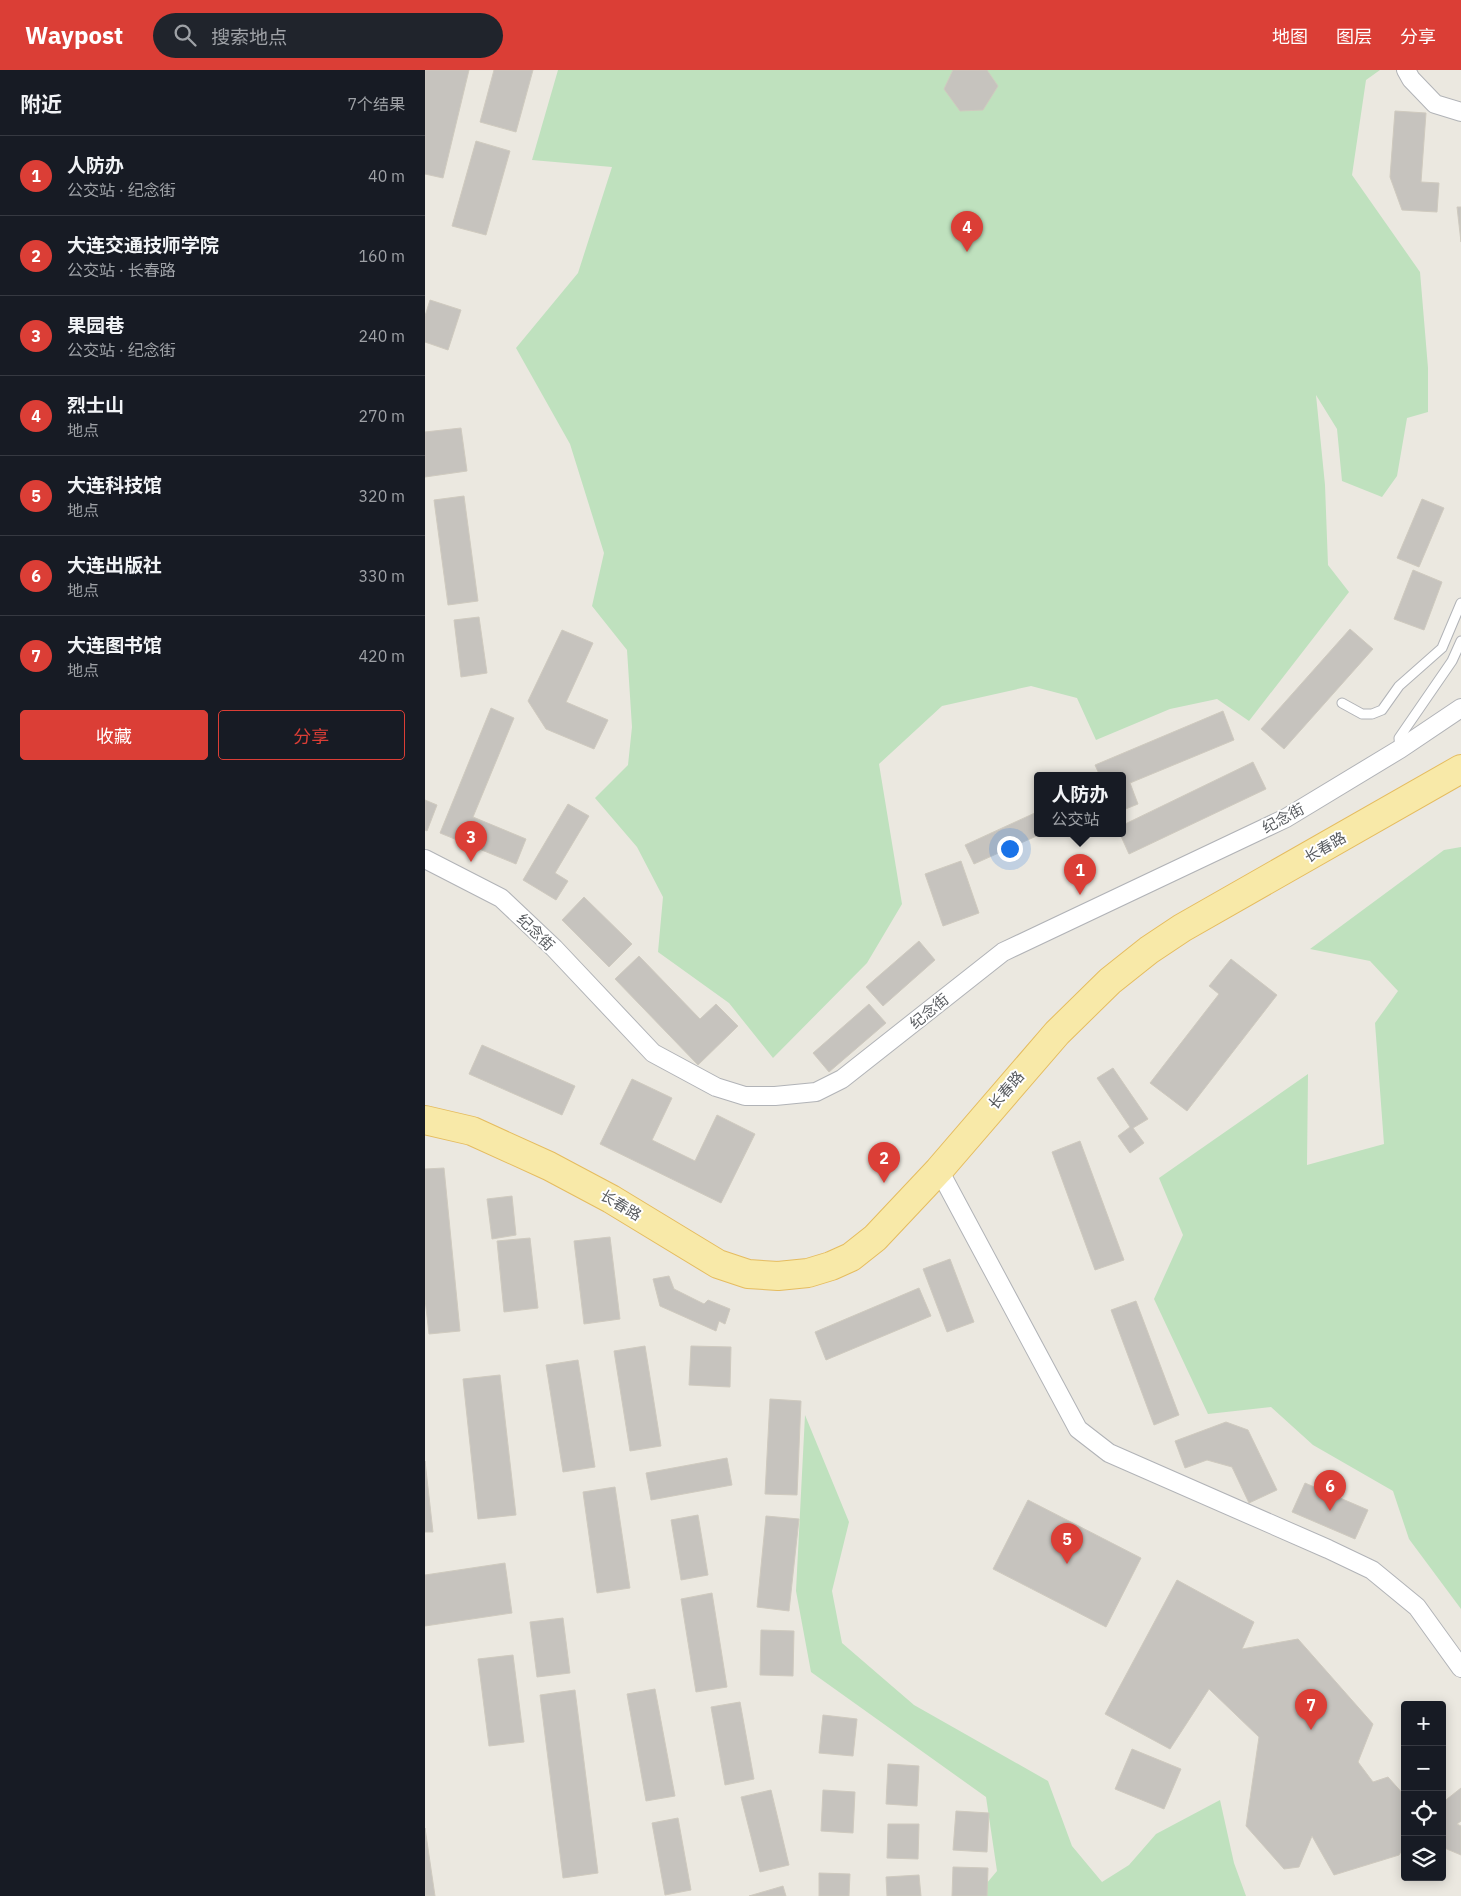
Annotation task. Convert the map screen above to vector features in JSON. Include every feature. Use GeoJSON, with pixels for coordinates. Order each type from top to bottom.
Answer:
{"type":"FeatureCollection","features":[{"type":"Feature","properties":{"kind":"main road","name":"长春路"},"geometry":{"type":"LineString","coordinates":[[425,1120],[472,1131],[549,1166],[611,1198],[718,1264],[748,1274],[779,1276],[808,1273],[831,1266],[851,1257],[875,1238],[939,1170],[1057,1033],[1118,974],[1149,950],[1190,924],[1461,769]]}},
{"type":"Feature","properties":{"kind":"main road","name":"长春路"},"geometry":{"type":"LineString","coordinates":[[425,1106],[438,1108],[483,1122],[517,1139],[535,1151],[549,1166]]}},
{"type":"Feature","properties":{"kind":"main road","name":"长春路"},"geometry":{"type":"LineString","coordinates":[[425,1133],[463,1143],[525,1164],[549,1166]]}},
{"type":"Feature","properties":{"kind":"street"},"geometry":{"type":"LineString","coordinates":[[1405,70],[1435,104],[1461,112]]}},
{"type":"Feature","properties":{"kind":"street","name":"纪念街"},"geometry":{"type":"LineString","coordinates":[[425,859],[501,898],[554,948],[653,1053],[716,1087],[745,1096],[775,1096],[816,1092],[842,1079],[1003,952],[1286,818],[1400,749],[1461,708]]}},
{"type":"Feature","properties":{"kind":"street"},"geometry":{"type":"LineString","coordinates":[[939,1170],[1078,1428],[1109,1453],[1372,1570],[1417,1607],[1461,1668]]}},
{"type":"Feature","properties":{"kind":"lane"},"geometry":{"type":"LineString","coordinates":[[1342,703],[1362,714],[1372,714],[1382,710],[1399,686],[1442,648],[1461,603]]}},
{"type":"Feature","properties":{"kind":"lane"},"geometry":{"type":"LineString","coordinates":[[1400,749],[1399,738],[1452,661],[1461,642]]}},
{"type":"Feature","properties":{"kind":"green space"},"geometry":{"type":"Polygon","coordinates":[[[558,70],[1380,70],[1366,80],[1352,175],[1420,272],[1428,368],[1428,412],[1407,418],[1397,476],[1382,497],[1342,481],[1337,429],[1316,395],[1325,485],[1328,565],[1349,592],[1249,721],[1217,699],[1170,709],[1096,740],[1077,698],[1031,686],[942,706],[879,764],[902,904],[867,963],[773,1058],[729,1003],[658,952],[663,897],[637,847],[595,798],[628,765],[632,727],[627,650],[592,606],[604,553],[570,444],[516,348],[578,273],[612,167],[532,160],[558,70]]]}},
{"type":"Feature","properties":{"kind":"green space"},"geometry":{"type":"Polygon","coordinates":[[[1461,847],[1461,1609],[1409,1539],[1393,1491],[1313,1445],[1271,1407],[1208,1414],[1154,1299],[1183,1235],[1159,1178],[1308,1074],[1307,1165],[1384,1144],[1375,1023],[1398,991],[1370,961],[1310,949],[1444,850],[1461,847]]]}},
{"type":"Feature","properties":{"kind":"green space"},"geometry":{"type":"Polygon","coordinates":[[[805,1415],[849,1522],[832,1591],[842,1643],[914,1705],[1048,1781],[1072,1846],[1102,1882],[1129,1865],[1156,1834],[1220,1800],[1234,1863],[1246,1896],[976,1896],[997,1871],[986,1797],[811,1672],[796,1591],[805,1415]]]}},
{"type":"Feature","properties":{"kind":"building"},"geometry":{"type":"Polygon","coordinates":[[[425,70],[469,70],[443,178],[425,174],[425,70]]]}},
{"type":"Feature","properties":{"kind":"building"},"geometry":{"type":"Polygon","coordinates":[[[494,70],[533,70],[516,132],[480,122],[494,70]]]}},
{"type":"Feature","properties":{"kind":"building"},"geometry":{"type":"Polygon","coordinates":[[[953,70],[987,70],[998,86],[983,110],[960,111],[944,89],[953,70]]]}},
{"type":"Feature","properties":{"kind":"building"},"geometry":{"type":"Polygon","coordinates":[[[1395,111],[1426,113],[1421,182],[1439,183],[1437,212],[1402,210],[1390,177],[1395,111]]]}},
{"type":"Feature","properties":{"kind":"building"},"geometry":{"type":"Polygon","coordinates":[[[476,141],[510,151],[486,235],[452,226],[476,141]]]}},
{"type":"Feature","properties":{"kind":"building"},"geometry":{"type":"Polygon","coordinates":[[[1457,207],[1461,207],[1461,242],[1457,207]]]}},
{"type":"Feature","properties":{"kind":"building"},"geometry":{"type":"Polygon","coordinates":[[[430,300],[461,310],[448,350],[425,342],[425,316],[430,300]]]}},
{"type":"Feature","properties":{"kind":"building"},"geometry":{"type":"Polygon","coordinates":[[[461,428],[467,471],[425,477],[425,432],[461,428]]]}},
{"type":"Feature","properties":{"kind":"building"},"geometry":{"type":"Polygon","coordinates":[[[464,496],[478,601],[448,605],[434,500],[464,496]]]}},
{"type":"Feature","properties":{"kind":"building"},"geometry":{"type":"Polygon","coordinates":[[[1422,499],[1444,508],[1419,567],[1397,558],[1422,499]]]}},
{"type":"Feature","properties":{"kind":"building"},"geometry":{"type":"Polygon","coordinates":[[[1413,570],[1442,582],[1424,630],[1394,619],[1413,570]]]}},
{"type":"Feature","properties":{"kind":"building"},"geometry":{"type":"Polygon","coordinates":[[[479,617],[487,673],[461,677],[454,620],[479,617]]]}},
{"type":"Feature","properties":{"kind":"building"},"geometry":{"type":"Polygon","coordinates":[[[1350,629],[1373,649],[1284,749],[1261,729],[1350,629]]]}},
{"type":"Feature","properties":{"kind":"building"},"geometry":{"type":"Polygon","coordinates":[[[562,630],[593,643],[566,702],[608,720],[594,749],[546,729],[528,701],[562,630]]]}},
{"type":"Feature","properties":{"kind":"building"},"geometry":{"type":"Polygon","coordinates":[[[491,708],[514,718],[473,817],[526,839],[516,864],[440,833],[491,708]]]}},
{"type":"Feature","properties":{"kind":"building"},"geometry":{"type":"Polygon","coordinates":[[[1223,711],[1234,740],[1130,783],[1138,804],[1126,809],[1126,772],[1098,772],[1095,765],[1223,711]]]}},
{"type":"Feature","properties":{"kind":"building"},"geometry":{"type":"Polygon","coordinates":[[[1253,762],[1266,789],[1129,854],[1121,837],[1126,837],[1126,824],[1253,762]]]}},
{"type":"Feature","properties":{"kind":"building"},"geometry":{"type":"Polygon","coordinates":[[[425,800],[437,805],[427,831],[425,830],[425,800]]]}},
{"type":"Feature","properties":{"kind":"building"},"geometry":{"type":"Polygon","coordinates":[[[568,804],[589,816],[555,873],[568,881],[556,900],[523,880],[568,804]]]}},
{"type":"Feature","properties":{"kind":"building"},"geometry":{"type":"Polygon","coordinates":[[[1034,813],[1034,837],[974,864],[965,845],[1034,813]]]}},
{"type":"Feature","properties":{"kind":"building"},"geometry":{"type":"Polygon","coordinates":[[[961,861],[979,913],[943,926],[925,874],[961,861]]]}},
{"type":"Feature","properties":{"kind":"building"},"geometry":{"type":"Polygon","coordinates":[[[584,897],[632,944],[609,967],[562,920],[584,897]]]}},
{"type":"Feature","properties":{"kind":"building"},"geometry":{"type":"Polygon","coordinates":[[[919,941],[935,960],[883,1006],[866,987],[919,941]]]}},
{"type":"Feature","properties":{"kind":"building"},"geometry":{"type":"Polygon","coordinates":[[[639,956],[700,1019],[716,1004],[738,1026],[698,1065],[615,979],[639,956]]]}},
{"type":"Feature","properties":{"kind":"building"},"geometry":{"type":"Polygon","coordinates":[[[1231,959],[1277,995],[1187,1111],[1150,1083],[1219,994],[1209,986],[1231,959]]]}},
{"type":"Feature","properties":{"kind":"building"},"geometry":{"type":"Polygon","coordinates":[[[869,1004],[886,1023],[829,1072],[813,1053],[869,1004]]]}},
{"type":"Feature","properties":{"kind":"building"},"geometry":{"type":"Polygon","coordinates":[[[482,1045],[575,1086],[562,1115],[469,1074],[482,1045]]]}},
{"type":"Feature","properties":{"kind":"building"},"geometry":{"type":"Polygon","coordinates":[[[1113,1068],[1148,1119],[1133,1128],[1144,1143],[1130,1153],[1118,1136],[1130,1127],[1097,1078],[1113,1068]]]}},
{"type":"Feature","properties":{"kind":"building"},"geometry":{"type":"Polygon","coordinates":[[[632,1079],[672,1098],[652,1140],[695,1161],[717,1115],[755,1134],[721,1203],[600,1144],[632,1079]]]}},
{"type":"Feature","properties":{"kind":"building"},"geometry":{"type":"Polygon","coordinates":[[[1080,1141],[1124,1260],[1095,1270],[1052,1152],[1080,1141]]]}},
{"type":"Feature","properties":{"kind":"building"},"geometry":{"type":"Polygon","coordinates":[[[444,1168],[460,1331],[429,1334],[425,1299],[425,1169],[444,1168]]]}},
{"type":"Feature","properties":{"kind":"building"},"geometry":{"type":"Polygon","coordinates":[[[512,1196],[516,1235],[492,1239],[487,1199],[512,1196]]]}},
{"type":"Feature","properties":{"kind":"building"},"geometry":{"type":"Polygon","coordinates":[[[610,1237],[620,1319],[584,1324],[574,1241],[610,1237]]]}},
{"type":"Feature","properties":{"kind":"building"},"geometry":{"type":"Polygon","coordinates":[[[530,1238],[538,1308],[504,1312],[497,1241],[530,1238]]]}},
{"type":"Feature","properties":{"kind":"building"},"geometry":{"type":"Polygon","coordinates":[[[950,1259],[974,1322],[947,1332],[923,1269],[950,1259]]]}},
{"type":"Feature","properties":{"kind":"building"},"geometry":{"type":"Polygon","coordinates":[[[669,1276],[674,1289],[704,1304],[708,1300],[730,1309],[725,1324],[719,1321],[716,1331],[660,1306],[653,1279],[669,1276]]]}},
{"type":"Feature","properties":{"kind":"building"},"geometry":{"type":"Polygon","coordinates":[[[919,1288],[931,1316],[826,1360],[815,1332],[919,1288]]]}},
{"type":"Feature","properties":{"kind":"building"},"geometry":{"type":"Polygon","coordinates":[[[1136,1301],[1179,1415],[1154,1425],[1111,1310],[1136,1301]]]}},
{"type":"Feature","properties":{"kind":"building"},"geometry":{"type":"Polygon","coordinates":[[[645,1346],[661,1446],[630,1451],[614,1351],[645,1346]]]}},
{"type":"Feature","properties":{"kind":"building"},"geometry":{"type":"Polygon","coordinates":[[[691,1346],[731,1347],[730,1387],[689,1385],[691,1346]]]}},
{"type":"Feature","properties":{"kind":"building"},"geometry":{"type":"Polygon","coordinates":[[[578,1360],[595,1467],[563,1472],[546,1365],[578,1360]]]}},
{"type":"Feature","properties":{"kind":"building"},"geometry":{"type":"Polygon","coordinates":[[[500,1375],[516,1515],[478,1519],[463,1379],[500,1375]]]}},
{"type":"Feature","properties":{"kind":"building"},"geometry":{"type":"Polygon","coordinates":[[[770,1399],[801,1401],[797,1495],[765,1494],[770,1399]]]}},
{"type":"Feature","properties":{"kind":"building"},"geometry":{"type":"Polygon","coordinates":[[[1226,1422],[1248,1430],[1277,1490],[1249,1503],[1232,1467],[1207,1460],[1185,1468],[1175,1441],[1226,1422]]]}},
{"type":"Feature","properties":{"kind":"building"},"geometry":{"type":"Polygon","coordinates":[[[727,1458],[732,1485],[651,1500],[646,1473],[727,1458]]]}},
{"type":"Feature","properties":{"kind":"building"},"geometry":{"type":"Polygon","coordinates":[[[425,1461],[433,1532],[425,1532],[425,1461]]]}},
{"type":"Feature","properties":{"kind":"building"},"geometry":{"type":"Polygon","coordinates":[[[1305,1483],[1368,1510],[1355,1539],[1292,1512],[1305,1483]]]}},
{"type":"Feature","properties":{"kind":"building"},"geometry":{"type":"Polygon","coordinates":[[[615,1487],[630,1588],[597,1593],[583,1492],[615,1487]]]}},
{"type":"Feature","properties":{"kind":"building"},"geometry":{"type":"Polygon","coordinates":[[[1028,1500],[1141,1558],[1106,1627],[993,1569],[1028,1500]]]}},
{"type":"Feature","properties":{"kind":"building"},"geometry":{"type":"Polygon","coordinates":[[[698,1515],[708,1575],[681,1580],[671,1520],[698,1515]]]}},
{"type":"Feature","properties":{"kind":"building"},"geometry":{"type":"Polygon","coordinates":[[[766,1516],[799,1519],[789,1611],[757,1607],[766,1516]]]}},
{"type":"Feature","properties":{"kind":"building"},"geometry":{"type":"Polygon","coordinates":[[[505,1563],[512,1613],[425,1626],[425,1575],[505,1563]]]}},
{"type":"Feature","properties":{"kind":"building"},"geometry":{"type":"Polygon","coordinates":[[[1177,1580],[1254,1622],[1242,1649],[1298,1639],[1373,1724],[1358,1762],[1373,1782],[1388,1777],[1401,1792],[1401,1852],[1399,1855],[1334,1875],[1312,1836],[1299,1867],[1284,1869],[1246,1826],[1259,1737],[1209,1689],[1170,1749],[1105,1714],[1177,1580]]]}},
{"type":"Feature","properties":{"kind":"building"},"geometry":{"type":"Polygon","coordinates":[[[712,1593],[727,1687],[696,1692],[681,1599],[712,1593]]]}},
{"type":"Feature","properties":{"kind":"building"},"geometry":{"type":"Polygon","coordinates":[[[563,1618],[570,1673],[537,1677],[530,1622],[563,1618]]]}},
{"type":"Feature","properties":{"kind":"building"},"geometry":{"type":"Polygon","coordinates":[[[761,1630],[794,1631],[793,1676],[760,1675],[761,1630]]]}},
{"type":"Feature","properties":{"kind":"building"},"geometry":{"type":"Polygon","coordinates":[[[513,1655],[524,1742],[489,1746],[478,1659],[513,1655]]]}},
{"type":"Feature","properties":{"kind":"building"},"geometry":{"type":"Polygon","coordinates":[[[655,1689],[675,1796],[646,1801],[627,1694],[655,1689]]]}},
{"type":"Feature","properties":{"kind":"building"},"geometry":{"type":"Polygon","coordinates":[[[575,1690],[598,1873],[563,1878],[540,1695],[575,1690]]]}},
{"type":"Feature","properties":{"kind":"building"},"geometry":{"type":"Polygon","coordinates":[[[740,1702],[754,1779],[725,1785],[711,1707],[740,1702]]]}},
{"type":"Feature","properties":{"kind":"building"},"geometry":{"type":"Polygon","coordinates":[[[823,1715],[857,1719],[853,1756],[819,1753],[823,1715]]]}},
{"type":"Feature","properties":{"kind":"building"},"geometry":{"type":"Polygon","coordinates":[[[1132,1749],[1181,1769],[1164,1809],[1115,1789],[1132,1749]]]}},
{"type":"Feature","properties":{"kind":"building"},"geometry":{"type":"Polygon","coordinates":[[[888,1764],[919,1766],[917,1806],[886,1804],[888,1764]]]}},
{"type":"Feature","properties":{"kind":"building"},"geometry":{"type":"Polygon","coordinates":[[[1461,1788],[1461,1821],[1457,1824],[1461,1826],[1461,1855],[1446,1849],[1446,1800],[1461,1788]]]}},
{"type":"Feature","properties":{"kind":"building"},"geometry":{"type":"Polygon","coordinates":[[[771,1790],[789,1865],[760,1872],[741,1797],[771,1790]]]}},
{"type":"Feature","properties":{"kind":"building"},"geometry":{"type":"Polygon","coordinates":[[[823,1790],[855,1792],[853,1833],[821,1831],[823,1790]]]}},
{"type":"Feature","properties":{"kind":"building"},"geometry":{"type":"Polygon","coordinates":[[[956,1811],[989,1813],[987,1852],[953,1850],[956,1811]]]}},
{"type":"Feature","properties":{"kind":"building"},"geometry":{"type":"Polygon","coordinates":[[[678,1818],[691,1890],[665,1895],[652,1823],[678,1818]]]}},
{"type":"Feature","properties":{"kind":"building"},"geometry":{"type":"Polygon","coordinates":[[[888,1824],[919,1824],[918,1859],[887,1858],[888,1824]]]}},
{"type":"Feature","properties":{"kind":"building"},"geometry":{"type":"Polygon","coordinates":[[[425,1828],[435,1896],[425,1896],[425,1828]]]}},
{"type":"Feature","properties":{"kind":"building"},"geometry":{"type":"Polygon","coordinates":[[[953,1867],[988,1868],[987,1896],[952,1896],[953,1867]]]}},
{"type":"Feature","properties":{"kind":"building"},"geometry":{"type":"Polygon","coordinates":[[[819,1873],[850,1874],[849,1896],[819,1896],[819,1873]]]}},
{"type":"Feature","properties":{"kind":"building"},"geometry":{"type":"Polygon","coordinates":[[[919,1875],[921,1896],[887,1896],[886,1877],[919,1875]]]}},
{"type":"Feature","properties":{"kind":"building"},"geometry":{"type":"Polygon","coordinates":[[[783,1886],[786,1896],[749,1896],[783,1886]]]}},
{"type":"Feature","properties":{"kind":"place","name":"烈士山"},"geometry":{"type":"Point","coordinates":[967,252]}},
{"type":"Feature","properties":{"kind":"place","name":"果园巷"},"geometry":{"type":"Point","coordinates":[471,862]}},
{"type":"Feature","properties":{"kind":"place","name":"人防办"},"geometry":{"type":"Point","coordinates":[1080,895]}},
{"type":"Feature","properties":{"kind":"place","name":"大连交通技师学院"},"geometry":{"type":"Point","coordinates":[884,1183]}},
{"type":"Feature","properties":{"kind":"place","name":"大连出版社"},"geometry":{"type":"Point","coordinates":[1330,1511]}},
{"type":"Feature","properties":{"kind":"place","name":"大连科技馆"},"geometry":{"type":"Point","coordinates":[1067,1564]}},
{"type":"Feature","properties":{"kind":"place","name":"大连图书馆"},"geometry":{"type":"Point","coordinates":[1311,1730]}}]}
